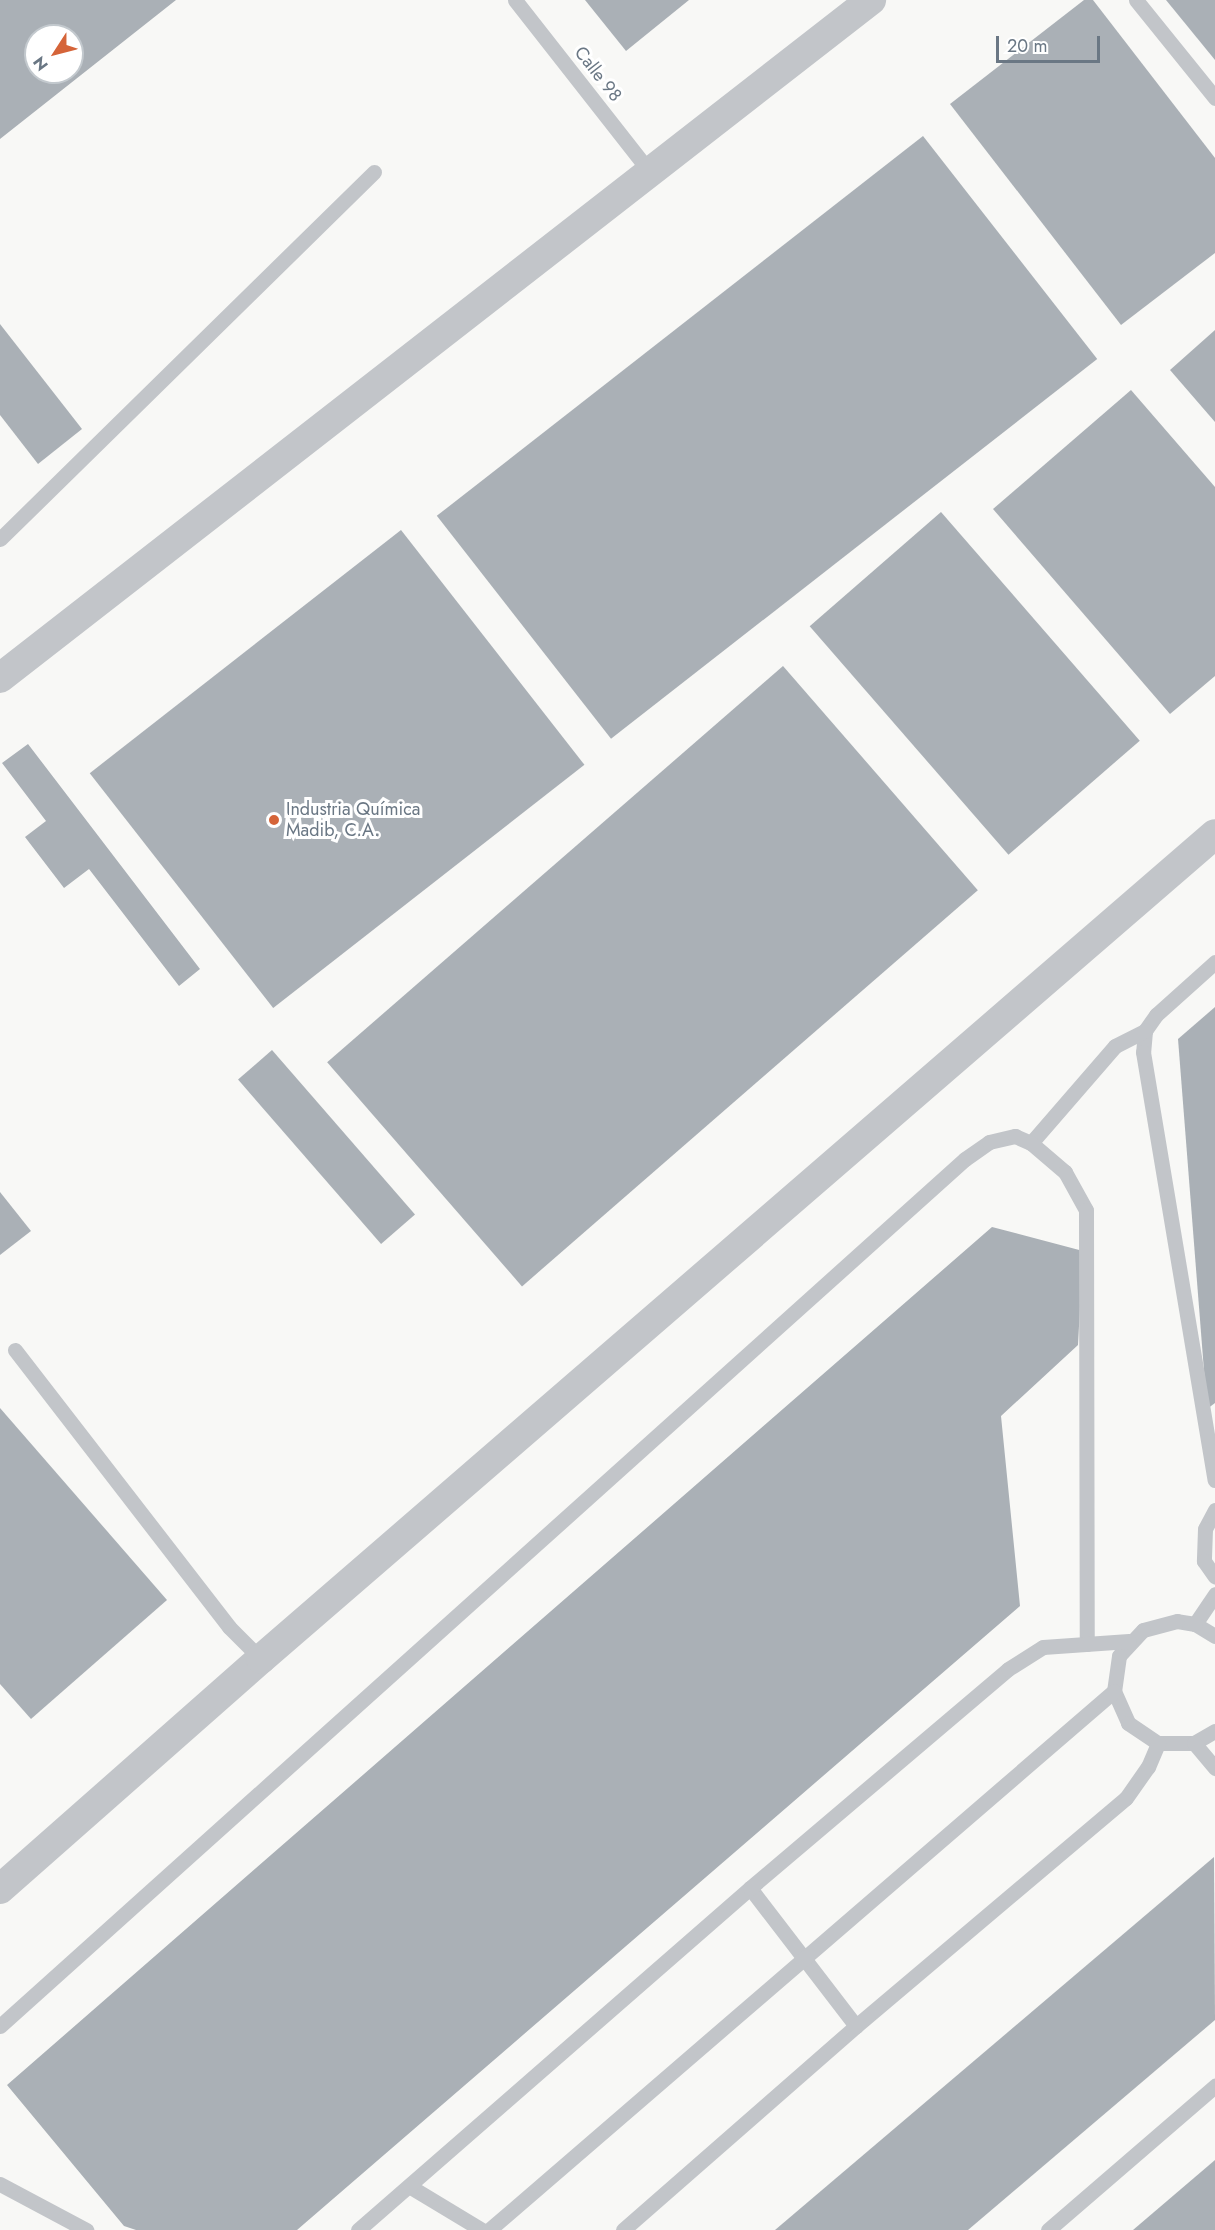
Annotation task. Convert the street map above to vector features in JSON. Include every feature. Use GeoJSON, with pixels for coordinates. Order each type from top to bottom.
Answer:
{"type":"FeatureCollection","features":[{"type":"Feature","properties":{"kind":"street"},"geometry":{"type":"LineString","coordinates":[[2,673],[871,0]]}},
{"type":"Feature","properties":{"kind":"street"},"geometry":{"type":"LineString","coordinates":[[0,1889],[261,1659],[1215,834]]}},
{"type":"Feature","properties":{"kind":"lane","name":"Calle 98"},"geometry":{"type":"LineString","coordinates":[[515,0],[650,172]]}},
{"type":"Feature","properties":{"kind":"lane"},"geometry":{"type":"LineString","coordinates":[[1136,0],[1215,98]]}},
{"type":"Feature","properties":{"kind":"lane"},"geometry":{"type":"LineString","coordinates":[[0,538],[374,171]]}},
{"type":"Feature","properties":{"kind":"lane"},"geometry":{"type":"LineString","coordinates":[[1031,1143],[1115,1046],[1145,1031],[1156,1015],[1215,962]]}},
{"type":"Feature","properties":{"kind":"lane"},"geometry":{"type":"LineString","coordinates":[[1145,1031],[1143,1052],[1215,1480]]}},
{"type":"Feature","properties":{"kind":"lane"},"geometry":{"type":"LineString","coordinates":[[0,2026],[965,1159],[989,1142],[1015,1137],[1031,1143],[1065,1172],[1086,1210],[1087,1644]]}},
{"type":"Feature","properties":{"kind":"lane"},"geometry":{"type":"LineString","coordinates":[[15,1350],[229,1627],[261,1659]]}},
{"type":"Feature","properties":{"kind":"lane"},"geometry":{"type":"LineString","coordinates":[[1215,1510],[1205,1529],[1204,1562],[1215,1577]]}},
{"type":"Feature","properties":{"kind":"lane"},"geometry":{"type":"LineString","coordinates":[[1194,1624],[1215,1594]]}},
{"type":"Feature","properties":{"kind":"lane"},"geometry":{"type":"LineString","coordinates":[[358,2230],[750,1888],[1008,1669],[1043,1647],[1129,1641],[1159,1623],[1194,1624],[1215,1636]]}},
{"type":"Feature","properties":{"kind":"lane"},"geometry":{"type":"LineString","coordinates":[[1129,1641],[1114,1673],[1114,1691],[1128,1723],[1158,1743],[1194,1743],[1215,1731]]}},
{"type":"Feature","properties":{"kind":"lane"},"geometry":{"type":"LineString","coordinates":[[489,2230],[1114,1691]]}},
{"type":"Feature","properties":{"kind":"lane"},"geometry":{"type":"LineString","coordinates":[[623,2230],[856,2026],[1126,1798],[1148,1767],[1158,1743]]}},
{"type":"Feature","properties":{"kind":"lane"},"geometry":{"type":"LineString","coordinates":[[1194,1743],[1215,1768]]}},
{"type":"Feature","properties":{"kind":"lane"},"geometry":{"type":"LineString","coordinates":[[750,1888],[856,2026]]}},
{"type":"Feature","properties":{"kind":"lane"},"geometry":{"type":"LineString","coordinates":[[1048,2230],[1215,2086]]}},
{"type":"Feature","properties":{"kind":"lane"},"geometry":{"type":"LineString","coordinates":[[0,2184],[86,2230]]}},
{"type":"Feature","properties":{"kind":"lane"},"geometry":{"type":"LineString","coordinates":[[409,2186],[482,2230]]}},
{"type":"Feature","properties":{"kind":"building"},"geometry":{"type":"Polygon","coordinates":[[[0,0],[176,0],[84,73],[84,24],[24,24],[24,84],[70,84],[0,139],[0,0]]]}},
{"type":"Feature","properties":{"kind":"building"},"geometry":{"type":"Polygon","coordinates":[[[585,0],[689,0],[626,51],[585,0]]]}},
{"type":"Feature","properties":{"kind":"building"},"geometry":{"type":"Polygon","coordinates":[[[1084,0],[1093,0],[1215,158],[1215,253],[1121,325],[950,104],[1084,0]]]}},
{"type":"Feature","properties":{"kind":"building"},"geometry":{"type":"Polygon","coordinates":[[[1166,0],[1215,0],[1215,60],[1166,0]]]}},
{"type":"Feature","properties":{"kind":"building"},"geometry":{"type":"Polygon","coordinates":[[[923,136],[1097,359],[611,739],[437,516],[923,136]]]}},
{"type":"Feature","properties":{"kind":"building"},"geometry":{"type":"Polygon","coordinates":[[[0,324],[82,429],[38,464],[0,415],[0,324]]]}},
{"type":"Feature","properties":{"kind":"building"},"geometry":{"type":"Polygon","coordinates":[[[1215,330],[1215,422],[1170,370],[1215,330]]]}},
{"type":"Feature","properties":{"kind":"building"},"geometry":{"type":"Polygon","coordinates":[[[1131,390],[1215,487],[1215,676],[1170,714],[993,509],[1131,390]]]}},
{"type":"Feature","properties":{"kind":"building"},"geometry":{"type":"Polygon","coordinates":[[[941,512],[1140,741],[1008,855],[810,626],[941,512]]]}},
{"type":"Feature","properties":{"kind":"building"},"geometry":{"type":"Polygon","coordinates":[[[401,530],[584,765],[273,1008],[90,773],[401,530]]]}},
{"type":"Feature","properties":{"kind":"building"},"geometry":{"type":"Polygon","coordinates":[[[783,666],[978,890],[522,1286],[327,1062],[783,666]]]}},
{"type":"Feature","properties":{"kind":"building"},"geometry":{"type":"Polygon","coordinates":[[[28,744],[200,969],[179,986],[89,869],[64,888],[25,837],[46,821],[2,763],[28,744]]]}},
{"type":"Feature","properties":{"kind":"building"},"geometry":{"type":"Polygon","coordinates":[[[1215,1007],[1215,1403],[1207,1409],[1178,1039],[1215,1007]]]}},
{"type":"Feature","properties":{"kind":"building"},"geometry":{"type":"Polygon","coordinates":[[[272,1050],[415,1215],[381,1244],[238,1080],[272,1050]]]}},
{"type":"Feature","properties":{"kind":"building"},"geometry":{"type":"Polygon","coordinates":[[[0,1192],[31,1231],[0,1255],[0,1192]]]}},
{"type":"Feature","properties":{"kind":"building"},"geometry":{"type":"Polygon","coordinates":[[[992,1227],[1083,1251],[1078,1345],[1001,1416],[1020,1606],[297,2230],[136,2230],[124,2226],[7,2085],[992,1227]]]}},
{"type":"Feature","properties":{"kind":"building"},"geometry":{"type":"Polygon","coordinates":[[[0,1408],[167,1600],[31,1719],[0,1684],[0,1408]]]}},
{"type":"Feature","properties":{"kind":"building"},"geometry":{"type":"Polygon","coordinates":[[[1214,1857],[1215,2020],[968,2230],[775,2230],[1214,1857]]]}},
{"type":"Feature","properties":{"kind":"building"},"geometry":{"type":"Polygon","coordinates":[[[1215,2160],[1215,2230],[1133,2230],[1215,2160]]]}},
{"type":"Feature","properties":{"kind":"place","name":"Industria Química Madib, C.A."},"geometry":{"type":"Point","coordinates":[274,820]}}]}
